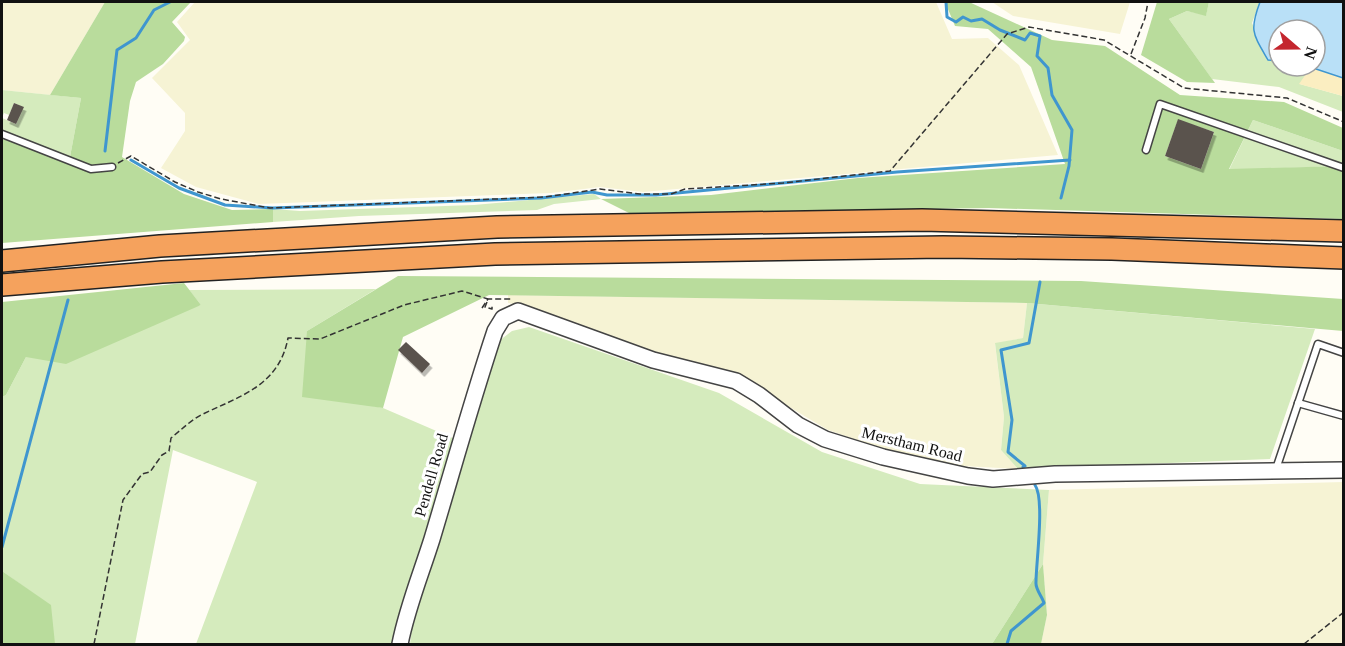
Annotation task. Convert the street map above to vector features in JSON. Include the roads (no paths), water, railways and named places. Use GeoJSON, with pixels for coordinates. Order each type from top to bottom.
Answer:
{"type":"FeatureCollection","features":[{"type":"Feature","properties":{"kind":"highway"},"geometry":{"type":"LineString","coordinates":[[2,261],[160,246],[509,226],[922,220],[1344,231]]}},
{"type":"Feature","properties":{"kind":"highway"},"geometry":{"type":"LineString","coordinates":[[2,285],[162,272],[495,254],[943,247],[1112,249],[1344,258]]}},
{"type":"Feature","properties":{"kind":"street","name":"Merstham Road"},"geometry":{"type":"LineString","coordinates":[[498,312],[518,311],[653,360],[736,381],[759,395],[798,425],[825,439],[883,457],[968,476],[993,479],[1055,474],[1276,469],[1344,470]]}},
{"type":"Feature","properties":{"kind":"street","name":"Pendell Road"},"geometry":{"type":"LineString","coordinates":[[400,645],[404,620],[419,582],[464,424],[495,331],[498,312]]}},
{"type":"Feature","properties":{"kind":"lane"},"geometry":{"type":"LineString","coordinates":[[1146,150],[1160,104],[1344,168]]}},
{"type":"Feature","properties":{"kind":"lane"},"geometry":{"type":"LineString","coordinates":[[2,134],[91,169],[112,167]]}},
{"type":"Feature","properties":{"kind":"lane"},"geometry":{"type":"LineString","coordinates":[[1276,469],[1318,344],[1344,353]]}},
{"type":"Feature","properties":{"kind":"lane"},"geometry":{"type":"LineString","coordinates":[[1298,403],[1344,416]]}},
{"type":"Feature","properties":{"kind":"water"},"geometry":{"type":"Polygon","coordinates":[[[1260,2],[1343,2],[1343,78],[1327,73],[1327,18],[1267,18],[1267,58],[1256,38],[1254,20],[1260,2]]]}},
{"type":"Feature","properties":{"kind":"waterway"},"geometry":{"type":"LineString","coordinates":[[105,151],[117,50],[136,38],[154,10],[170,2]]}},
{"type":"Feature","properties":{"kind":"waterway"},"geometry":{"type":"LineString","coordinates":[[946,2],[947,17],[956,22],[963,17],[971,21],[982,19],[1000,30],[1025,40],[1030,33],[1040,36],[1037,56],[1048,68],[1052,95],[1072,130],[1069,166],[1061,198]]}},
{"type":"Feature","properties":{"kind":"waterway"},"geometry":{"type":"LineString","coordinates":[[131,160],[179,188],[225,205],[273,208],[541,198],[592,192],[607,195],[656,195],[897,172],[1070,160]]}},
{"type":"Feature","properties":{"kind":"waterway"},"geometry":{"type":"LineString","coordinates":[[1023,467],[1025,466],[1008,452],[1012,420],[1001,350],[1029,343],[1040,282]]}},
{"type":"Feature","properties":{"kind":"waterway"},"geometry":{"type":"LineString","coordinates":[[2,547],[68,300]]}},
{"type":"Feature","properties":{"kind":"waterway"},"geometry":{"type":"LineString","coordinates":[[1007,644],[1011,631],[1044,603],[1036,585],[1040,517],[1038,492],[1035,485]]}}]}
